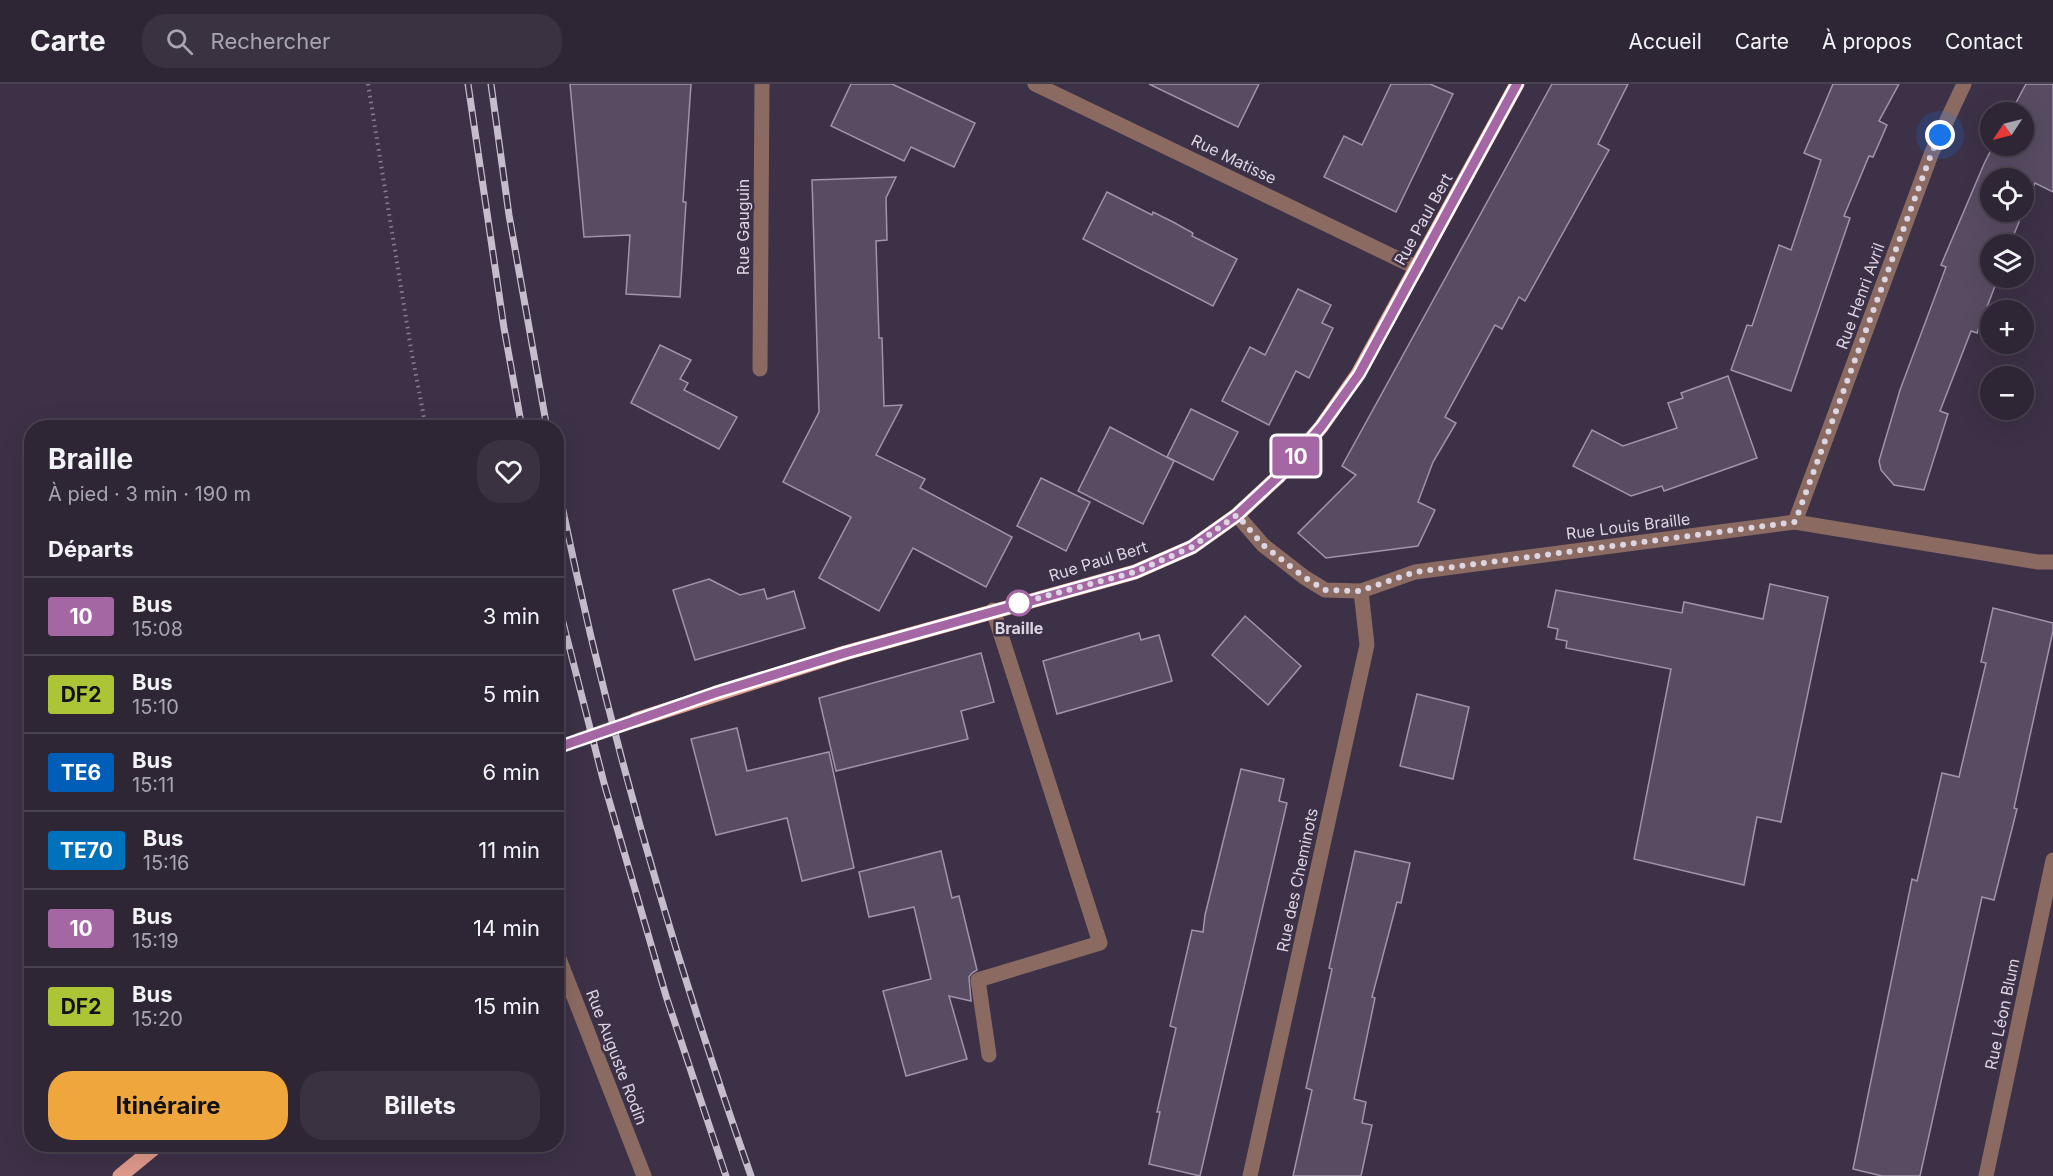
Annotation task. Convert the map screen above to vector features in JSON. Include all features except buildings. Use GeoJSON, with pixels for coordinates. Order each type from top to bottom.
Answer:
{"type":"FeatureCollection","features":[{"type":"Feature","properties":{"kind":"main road","name":"Rue Paul Bert"},"geometry":{"type":"LineString","coordinates":[[636,720],[835,656],[1135,572],[1192,547],[1237,515],[1280,475],[1321,427],[1359,374],[1517,84]]}},
{"type":"Feature","properties":{"kind":"main road"},"geometry":{"type":"LineString","coordinates":[[120,1176],[149,1152]]}},
{"type":"Feature","properties":{"kind":"street","name":"Rue Gauguin"},"geometry":{"type":"LineString","coordinates":[[760,369],[762,84]]}},
{"type":"Feature","properties":{"kind":"street","name":"Rue Matisse"},"geometry":{"type":"LineString","coordinates":[[1035,84],[1417,268]]}},
{"type":"Feature","properties":{"kind":"street","name":"Rue Henri Avril"},"geometry":{"type":"LineString","coordinates":[[1795,522],[1932,152],[1964,84]]}},
{"type":"Feature","properties":{"kind":"street","name":"Rue Louis Braille"},"geometry":{"type":"LineString","coordinates":[[1237,515],[1263,545],[1325,590],[1360,591],[1415,572],[1795,522],[2038,562],[2053,562]]}},
{"type":"Feature","properties":{"kind":"street","name":"Rue des Cheminots"},"geometry":{"type":"LineString","coordinates":[[1250,1176],[1367,645],[1360,591]]}},
{"type":"Feature","properties":{"kind":"street"},"geometry":{"type":"LineString","coordinates":[[988,1056],[978,980],[1100,943],[993,610]]}},
{"type":"Feature","properties":{"kind":"street","name":"Rue Léon Blum"},"geometry":{"type":"LineString","coordinates":[[1986,1176],[2053,860]]}},
{"type":"Feature","properties":{"kind":"street","name":"Rue Auguste Rodin"},"geometry":{"type":"LineString","coordinates":[[564,971],[644,1176]]}},
{"type":"Feature","properties":{"kind":"path"},"geometry":{"type":"LineString","coordinates":[[368,84],[424,420]]}},
{"type":"Feature","properties":{"kind":"tunnel"},"geometry":{"type":"LineString","coordinates":[[564,745],[636,720]]}},
{"type":"Feature","properties":{"kind":"railway"},"geometry":{"type":"LineString","coordinates":[[468,84],[504,328],[521,420]]}},
{"type":"Feature","properties":{"kind":"railway"},"geometry":{"type":"LineString","coordinates":[[491,84],[509,215],[546,420]]}},
{"type":"Feature","properties":{"kind":"railway"},"geometry":{"type":"LineString","coordinates":[[564,513],[595,654],[641,830],[693,1004],[751,1176]]}},
{"type":"Feature","properties":{"kind":"railway"},"geometry":{"type":"LineString","coordinates":[[564,626],[604,783],[666,996],[726,1176]]}},
{"type":"Feature","properties":{"kind":"bus line","name":"10"},"geometry":{"type":"LineString","coordinates":[[564,745],[715,693],[845,653],[1135,572],[1192,547],[1237,515],[1280,475],[1321,427],[1359,374],[1517,84]]}},
{"type":"Feature","properties":{"kind":"place","name":"Braille"},"geometry":{"type":"Point","coordinates":[1019,603]}},
{"type":"Feature","properties":{"kind":"route"},"geometry":{"type":"LineString","coordinates":[[1019,603],[1013,605],[1135,572],[1192,547],[1237,515],[1263,545],[1304,577],[1325,590],[1360,591],[1415,572],[1795,522],[1940,135]]}}]}
